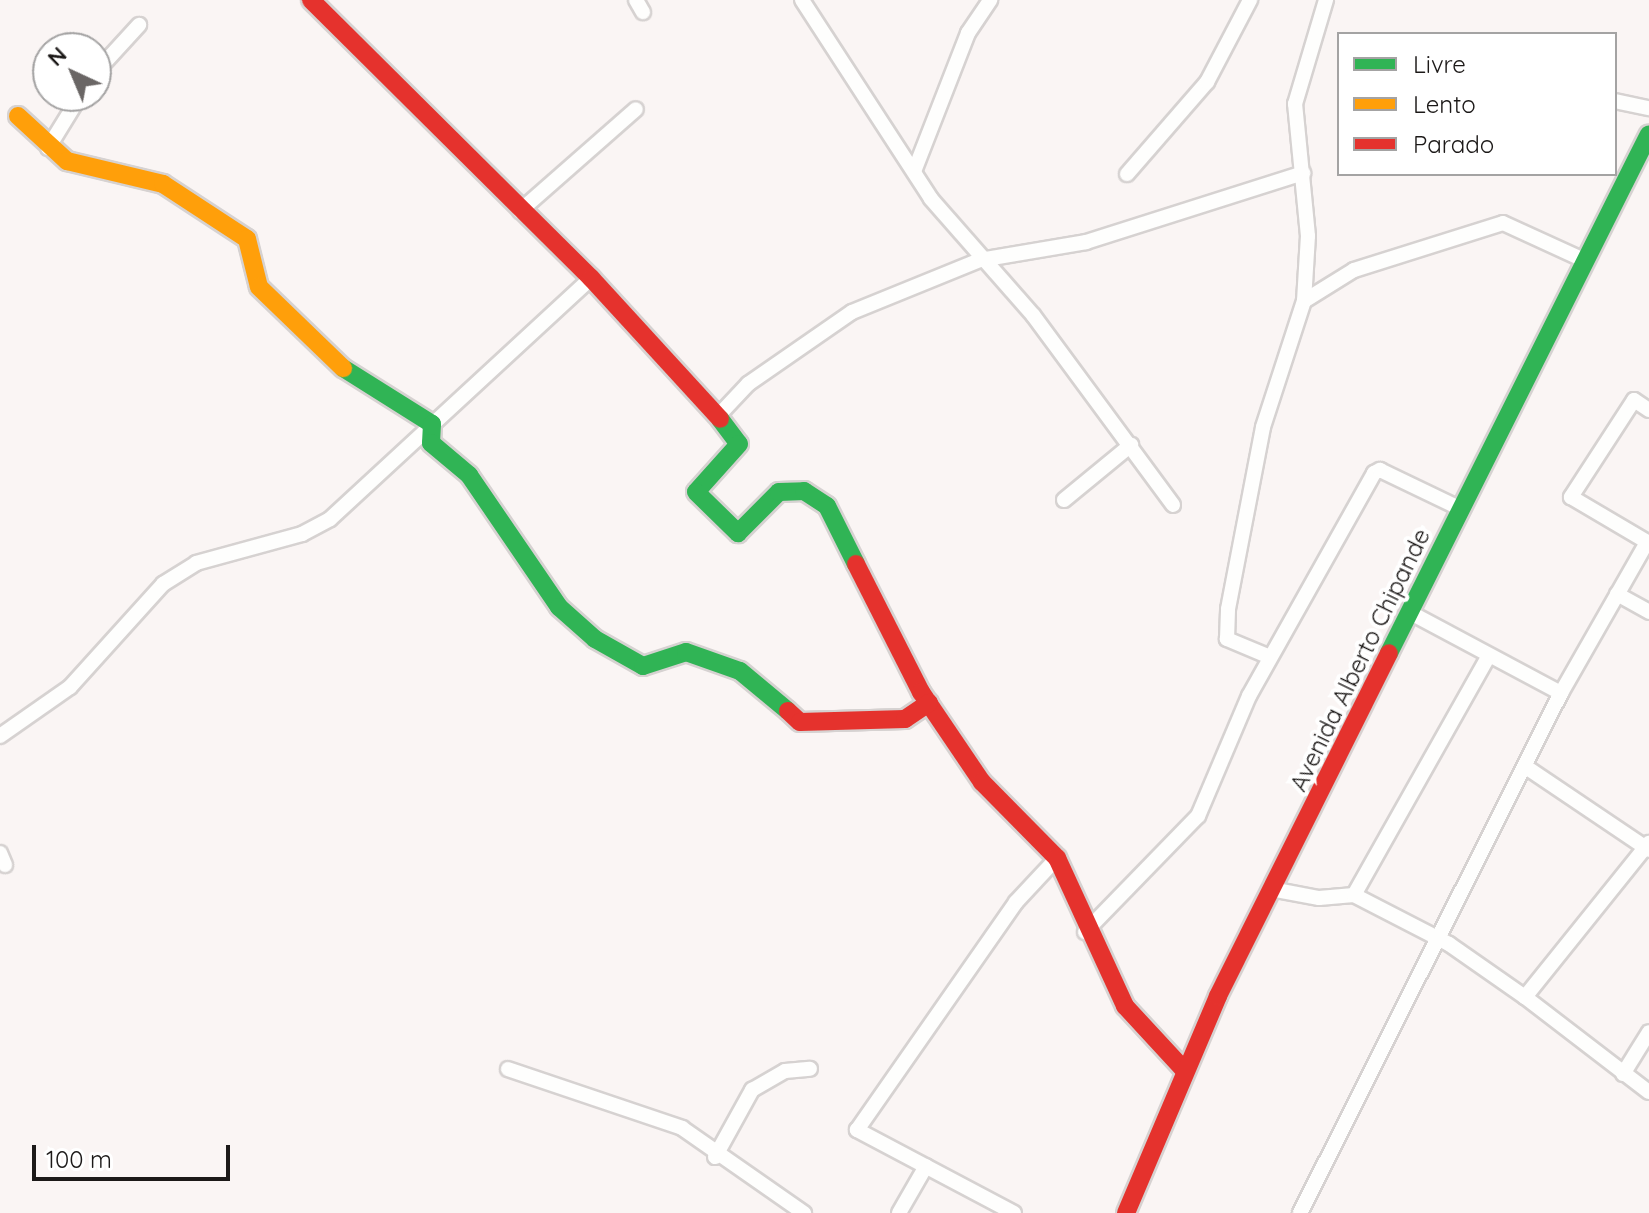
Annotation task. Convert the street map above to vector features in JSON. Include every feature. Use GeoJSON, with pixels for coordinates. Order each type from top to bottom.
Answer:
{"type":"FeatureCollection","features":[{"type":"Feature","properties":{"kind":"street"},"geometry":{"type":"LineString","coordinates":[[311,0],[520,211],[591,278],[718,416],[739,444],[696,492],[738,533],[779,492],[804,491],[827,506],[929,703],[982,782],[1057,858],[1085,932],[1125,1006],[1184,1070]]}},
{"type":"Feature","properties":{"kind":"street"},"geometry":{"type":"LineString","coordinates":[[802,0],[980,260],[1033,315],[1173,505]]}},
{"type":"Feature","properties":{"kind":"street"},"geometry":{"type":"LineString","coordinates":[[915,169],[968,33],[990,0]]}},
{"type":"Feature","properties":{"kind":"street"},"geometry":{"type":"LineString","coordinates":[[1127,174],[1207,82],[1250,0]]}},
{"type":"Feature","properties":{"kind":"street"},"geometry":{"type":"LineString","coordinates":[[1270,657],[1227,639],[1228,609],[1263,427],[1304,301],[1303,173],[1295,104],[1326,0]]}},
{"type":"Feature","properties":{"kind":"street"},"geometry":{"type":"LineString","coordinates":[[112,55],[139,25]]}},
{"type":"Feature","properties":{"kind":"street"},"geometry":{"type":"LineString","coordinates":[[1617,101],[1649,108]]}},
{"type":"Feature","properties":{"kind":"street"},"geometry":{"type":"LineString","coordinates":[[520,211],[636,109]]}},
{"type":"Feature","properties":{"kind":"street"},"geometry":{"type":"LineString","coordinates":[[48,148],[70,112]]}},
{"type":"Feature","properties":{"kind":"street"},"geometry":{"type":"LineString","coordinates":[[18,116],[48,148],[67,161],[163,184],[221,219],[251,247],[259,287],[330,360],[432,424]]}},
{"type":"Feature","properties":{"kind":"street","name":"Avenida Alberto Chipande"},"geometry":{"type":"LineString","coordinates":[[1126,1213],[1184,1070],[1271,889],[1649,134]]}},
{"type":"Feature","properties":{"kind":"street"},"geometry":{"type":"LineString","coordinates":[[718,416],[812,335],[980,260],[1086,242],[1303,173]]}},
{"type":"Feature","properties":{"kind":"street"},"geometry":{"type":"LineString","coordinates":[[1304,301],[1354,270],[1503,223],[1586,261]]}},
{"type":"Feature","properties":{"kind":"street"},"geometry":{"type":"LineString","coordinates":[[0,736],[70,687],[163,584],[196,563],[302,534],[330,519],[591,278]]}},
{"type":"Feature","properties":{"kind":"street"},"geometry":{"type":"LineString","coordinates":[[1300,1213],[1440,941],[1561,693],[1648,542],[1571,497],[1634,400],[1645,407],[1649,389]]}},
{"type":"Feature","properties":{"kind":"street"},"geometry":{"type":"LineString","coordinates":[[432,424],[431,443],[469,475],[559,607],[595,639],[643,666],[686,652],[740,671],[800,722],[905,719],[929,703]]}},
{"type":"Feature","properties":{"kind":"street"},"geometry":{"type":"LineString","coordinates":[[1064,500],[1131,445]]}},
{"type":"Feature","properties":{"kind":"street"},"geometry":{"type":"LineString","coordinates":[[1085,932],[1198,816],[1270,657],[1374,473],[1380,470],[1461,509]]}},
{"type":"Feature","properties":{"kind":"street"},"geometry":{"type":"LineString","coordinates":[[1617,594],[1649,612]]}},
{"type":"Feature","properties":{"kind":"street"},"geometry":{"type":"LineString","coordinates":[[1411,613],[1487,659],[1561,693]]}},
{"type":"Feature","properties":{"kind":"street"},"geometry":{"type":"LineString","coordinates":[[1354,895],[1487,659]]}},
{"type":"Feature","properties":{"kind":"street"},"geometry":{"type":"LineString","coordinates":[[1525,997],[1648,847],[1526,767]]}},
{"type":"Feature","properties":{"kind":"street"},"geometry":{"type":"LineString","coordinates":[[1014,1213],[857,1130],[1016,902],[1057,858]]}},
{"type":"Feature","properties":{"kind":"street"},"geometry":{"type":"LineString","coordinates":[[1271,889],[1319,898],[1354,895],[1440,941],[1525,997],[1649,1092]]}},
{"type":"Feature","properties":{"kind":"street"},"geometry":{"type":"LineString","coordinates":[[1623,1074],[1649,1032]]}},
{"type":"Feature","properties":{"kind":"street"},"geometry":{"type":"LineString","coordinates":[[508,1069],[682,1128],[715,1157],[804,1213]]}},
{"type":"Feature","properties":{"kind":"street"},"geometry":{"type":"LineString","coordinates":[[715,1157],[752,1090],[785,1071],[810,1069]]}},
{"type":"Feature","properties":{"kind":"street"},"geometry":{"type":"LineString","coordinates":[[899,1213],[926,1166]]}},
{"type":"Feature","properties":{"kind":"traffic: fast"},"geometry":{"type":"LineString","coordinates":[[1389,653],[1649,134]]}},
{"type":"Feature","properties":{"kind":"traffic: fast"},"geometry":{"type":"LineString","coordinates":[[343,368],[432,424],[431,443],[469,475],[559,607],[595,639],[643,666],[686,652],[740,671],[788,711]]}},
{"type":"Feature","properties":{"kind":"traffic: fast"},"geometry":{"type":"LineString","coordinates":[[720,419],[739,444],[696,492],[738,533],[779,492],[804,491],[827,506],[856,564]]}},
{"type":"Feature","properties":{"kind":"traffic: slow"},"geometry":{"type":"LineString","coordinates":[[18,116],[67,161],[163,184],[247,239],[259,287],[343,368]]}},
{"type":"Feature","properties":{"kind":"traffic: jam"},"geometry":{"type":"LineString","coordinates":[[311,0],[591,278],[720,419]]}},
{"type":"Feature","properties":{"kind":"traffic: jam"},"geometry":{"type":"LineString","coordinates":[[856,564],[921,692],[982,782],[1057,858],[1125,1006],[1184,1070]]}},
{"type":"Feature","properties":{"kind":"traffic: jam"},"geometry":{"type":"LineString","coordinates":[[1126,1213],[1218,996],[1389,653]]}},
{"type":"Feature","properties":{"kind":"traffic: jam"},"geometry":{"type":"LineString","coordinates":[[788,711],[800,722],[905,719],[929,703]]}}]}
